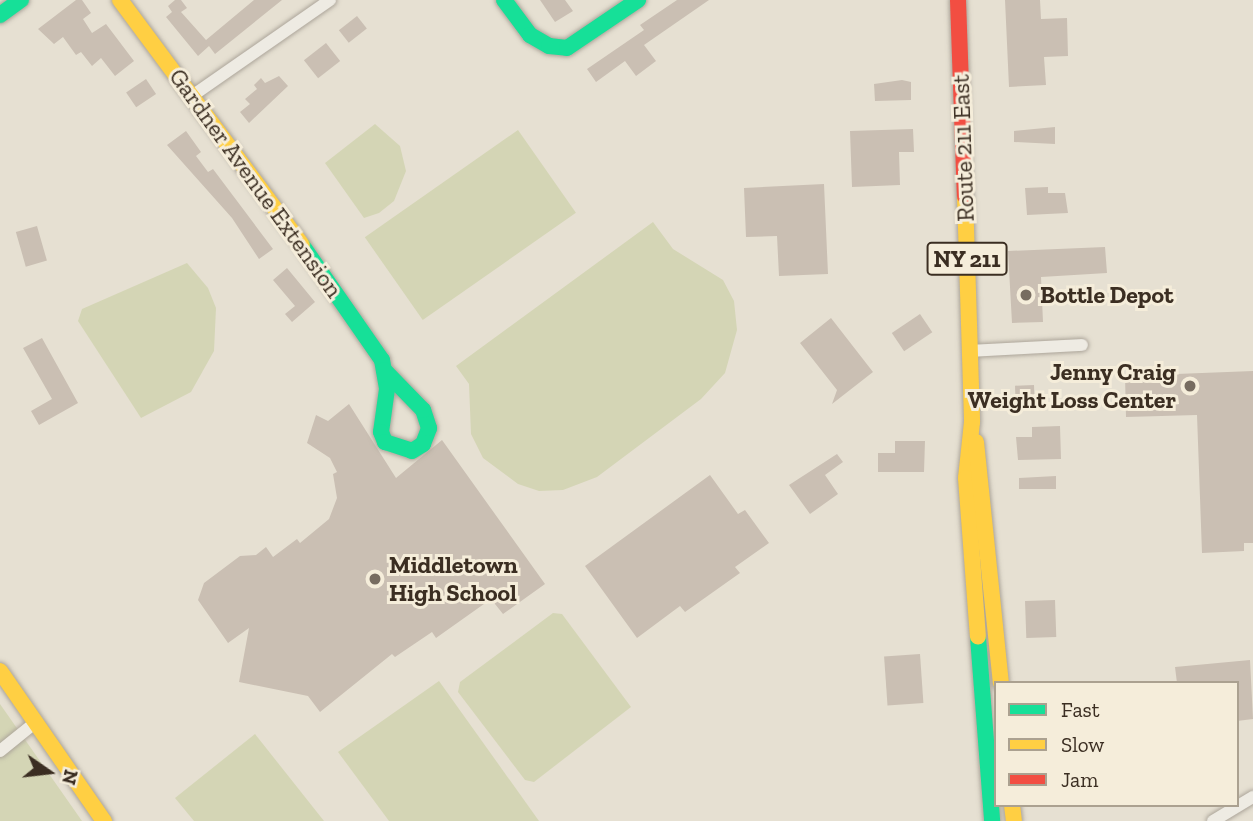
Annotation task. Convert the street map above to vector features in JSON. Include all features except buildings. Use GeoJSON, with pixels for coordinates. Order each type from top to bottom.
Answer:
{"type":"FeatureCollection","features":[{"type":"Feature","properties":{"kind":"main road"},"geometry":{"type":"LineString","coordinates":[[0,15],[21,0]]}},
{"type":"Feature","properties":{"kind":"main road","name":"Gardner Avenue Extension"},"geometry":{"type":"LineString","coordinates":[[120,0],[335,289],[383,360],[384,370],[387,389],[381,432],[386,442],[412,451],[423,444],[429,428],[423,410],[384,370]]}},
{"type":"Feature","properties":{"kind":"main road"},"geometry":{"type":"LineString","coordinates":[[504,0],[530,35],[549,46],[567,48],[638,0]]}},
{"type":"Feature","properties":{"kind":"main road","name":"Route 211 East"},"geometry":{"type":"LineString","coordinates":[[958,0],[972,422],[966,478],[992,821]]}},
{"type":"Feature","properties":{"kind":"main road","name":"Route 211 East"},"geometry":{"type":"LineString","coordinates":[[972,422],[983,477],[1001,681]]}},
{"type":"Feature","properties":{"kind":"main road"},"geometry":{"type":"LineString","coordinates":[[0,671],[104,821]]}},
{"type":"Feature","properties":{"kind":"street"},"geometry":{"type":"LineString","coordinates":[[192,96],[330,0]]}},
{"type":"Feature","properties":{"kind":"street"},"geometry":{"type":"LineString","coordinates":[[970,351],[1082,345]]}},
{"type":"Feature","properties":{"kind":"street"},"geometry":{"type":"LineString","coordinates":[[0,751],[36,722]]}},
{"type":"Feature","properties":{"kind":"street"},"geometry":{"type":"LineString","coordinates":[[1213,821],[1236,807]]}},
{"type":"Feature","properties":{"kind":"green space"},"geometry":{"type":"Polygon","coordinates":[[[375,124],[400,146],[406,171],[394,201],[379,213],[364,218],[325,163],[375,124]]]}},
{"type":"Feature","properties":{"kind":"green space"},"geometry":{"type":"Polygon","coordinates":[[[518,130],[576,213],[423,320],[365,237],[518,130]]]}},
{"type":"Feature","properties":{"kind":"green space"},"geometry":{"type":"Polygon","coordinates":[[[653,222],[673,249],[723,280],[734,301],[737,330],[725,373],[701,399],[597,477],[563,490],[539,491],[518,484],[483,458],[471,434],[469,384],[456,366],[653,222]]]}},
{"type":"Feature","properties":{"kind":"green space"},"geometry":{"type":"Polygon","coordinates":[[[187,263],[208,288],[216,308],[214,351],[191,392],[141,418],[78,321],[82,309],[187,263]]]}},
{"type":"Feature","properties":{"kind":"green space"},"geometry":{"type":"Polygon","coordinates":[[[553,613],[562,614],[631,707],[534,782],[525,780],[458,692],[460,682],[553,613]]]}},
{"type":"Feature","properties":{"kind":"green space"},"geometry":{"type":"Polygon","coordinates":[[[439,681],[539,821],[389,821],[338,752],[439,681]]]}},
{"type":"Feature","properties":{"kind":"green space"},"geometry":{"type":"Polygon","coordinates":[[[0,704],[82,821],[0,821],[0,704]]]}},
{"type":"Feature","properties":{"kind":"green space"},"geometry":{"type":"Polygon","coordinates":[[[255,734],[324,821],[194,821],[175,798],[255,734]]]}},
{"type":"Feature","properties":{"kind":"traffic: fast"},"geometry":{"type":"LineString","coordinates":[[0,15],[21,0]]}},
{"type":"Feature","properties":{"kind":"traffic: fast"},"geometry":{"type":"LineString","coordinates":[[504,0],[530,35],[549,46],[567,48],[638,0]]}},
{"type":"Feature","properties":{"kind":"traffic: fast"},"geometry":{"type":"LineString","coordinates":[[302,245],[382,360],[387,389],[381,432],[385,442],[412,451],[423,444],[429,428],[423,410],[384,370]]}},
{"type":"Feature","properties":{"kind":"traffic: fast"},"geometry":{"type":"LineString","coordinates":[[978,637],[992,821]]}},
{"type":"Feature","properties":{"kind":"traffic: slow"},"geometry":{"type":"LineString","coordinates":[[120,0],[302,245]]}},
{"type":"Feature","properties":{"kind":"traffic: slow"},"geometry":{"type":"LineString","coordinates":[[965,196],[972,422],[966,478],[978,637]]}},
{"type":"Feature","properties":{"kind":"traffic: slow"},"geometry":{"type":"LineString","coordinates":[[976,442],[1001,681]]}},
{"type":"Feature","properties":{"kind":"traffic: slow"},"geometry":{"type":"LineString","coordinates":[[0,671],[104,821]]}},
{"type":"Feature","properties":{"kind":"traffic: slow"},"geometry":{"type":"LineString","coordinates":[[1012,807],[1014,821]]}},
{"type":"Feature","properties":{"kind":"traffic: jam"},"geometry":{"type":"LineString","coordinates":[[958,0],[965,196]]}},
{"type":"Feature","properties":{"kind":"place","name":"Bottle Depot"},"geometry":{"type":"Point","coordinates":[1026,295]}},
{"type":"Feature","properties":{"kind":"place","name":"Jenny Craig Weight Loss Center"},"geometry":{"type":"Point","coordinates":[1190,386]}},
{"type":"Feature","properties":{"kind":"place","name":"Middletown High School"},"geometry":{"type":"Point","coordinates":[375,579]}}]}
